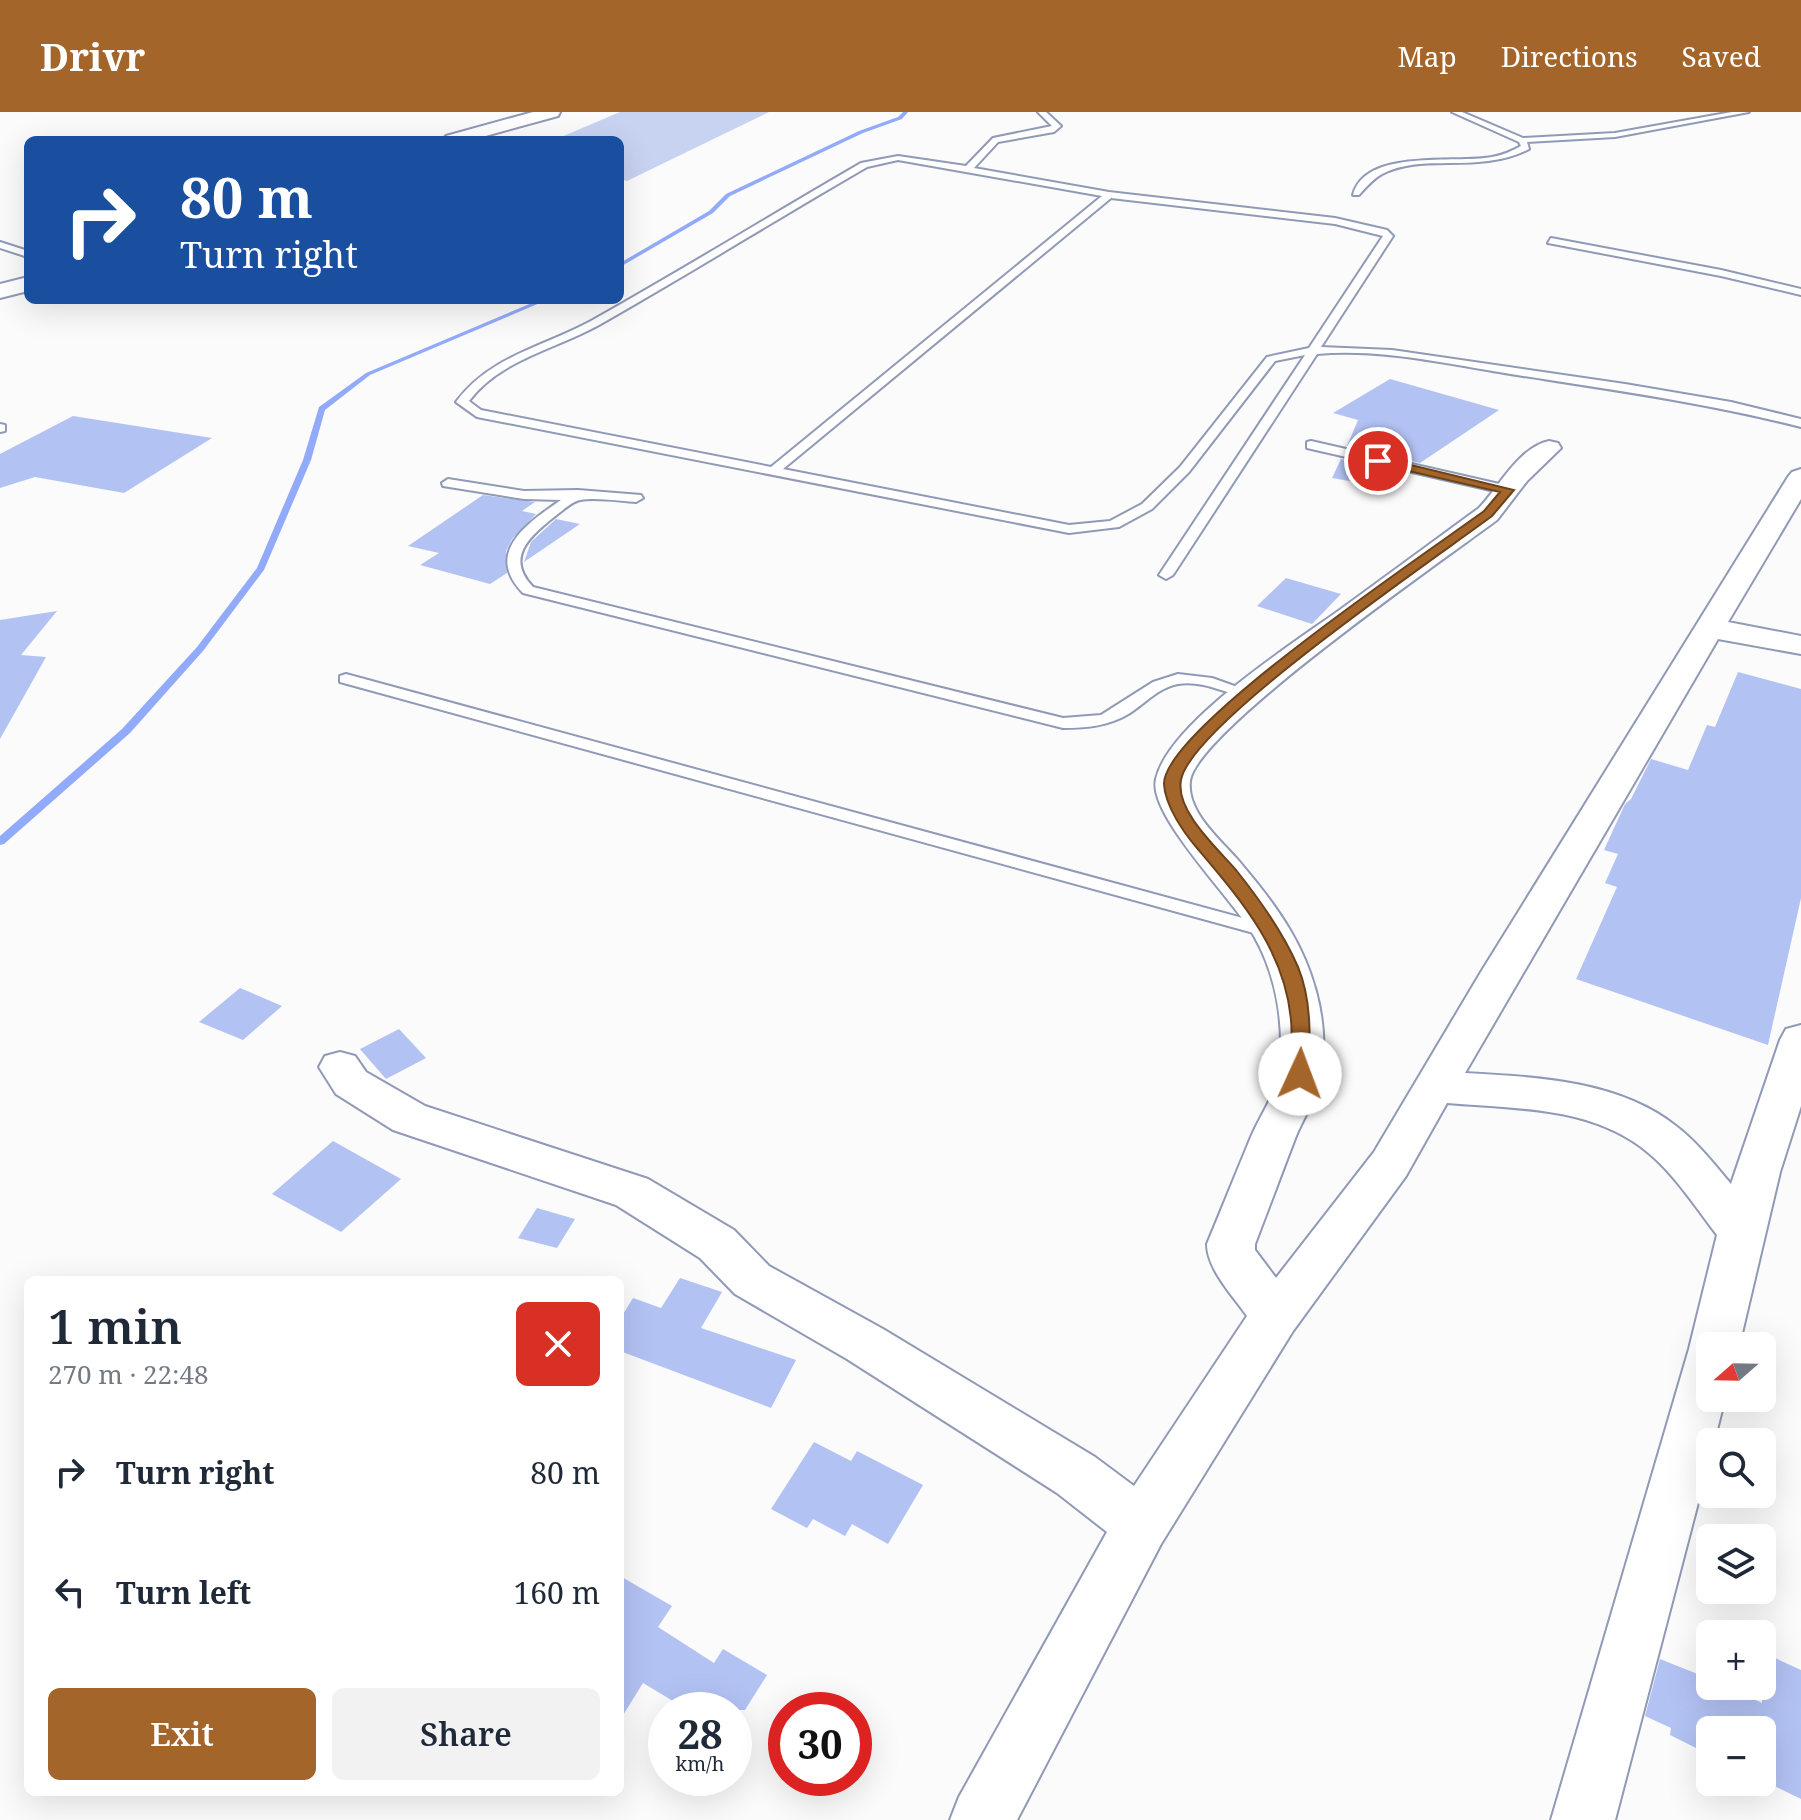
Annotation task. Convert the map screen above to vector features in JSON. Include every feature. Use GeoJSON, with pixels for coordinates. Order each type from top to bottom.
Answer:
{"type":"FeatureCollection","features":[{"type":"Feature","properties":{"kind":"street"},"geometry":{"type":"LineString","coordinates":[[466,136],[548,112]]}},
{"type":"Feature","properties":{"kind":"street"},"geometry":{"type":"LineString","coordinates":[[0,291],[24,285]]}},
{"type":"Feature","properties":{"kind":"street"},"geometry":{"type":"LineString","coordinates":[[1275,1316],[1231,1254],[1236,1231],[1275,1133],[1297,1093],[1301,1020],[1290,970],[1272,932],[1179,809],[1172,782],[1180,761],[1246,693],[1488,514],[1517,476],[1549,448]]}},
{"type":"Feature","properties":{"kind":"street"},"geometry":{"type":"LineString","coordinates":[[982,1820],[1141,1525],[1275,1316],[1390,1164],[1801,477]]}},
{"type":"Feature","properties":{"kind":"street"},"geometry":{"type":"LineString","coordinates":[[1709,628],[1801,645]]}},
{"type":"Feature","properties":{"kind":"street"},"geometry":{"type":"LineString","coordinates":[[1717,1332],[1757,1172],[1801,1040]]}},
{"type":"Feature","properties":{"kind":"street"},"geometry":{"type":"LineString","coordinates":[[340,1067],[351,1083],[409,1118],[632,1192],[717,1244],[752,1280],[865,1344],[1076,1475],[1141,1525]]}},
{"type":"Feature","properties":{"kind":"street"},"geometry":{"type":"LineString","coordinates":[[1435,1086],[1603,1105],[1632,1118],[1660,1138],[1743,1232]]}},
{"type":"Feature","properties":{"kind":"street"},"geometry":{"type":"LineString","coordinates":[[1583,1820],[1696,1409]]}},
{"type":"Feature","properties":{"kind":"lane"},"geometry":{"type":"LineString","coordinates":[[967,169],[978,163],[996,140],[1051,130],[1057,126],[1042,112]]}},
{"type":"Feature","properties":{"kind":"lane"},"geometry":{"type":"LineString","coordinates":[[1456,112],[1522,140],[1615,135],[1745,112]]}},
{"type":"Feature","properties":{"kind":"lane"},"geometry":{"type":"LineString","coordinates":[[1356,193],[1381,170],[1398,166],[1491,160],[1514,155],[1526,147],[1522,140]]}},
{"type":"Feature","properties":{"kind":"lane"},"geometry":{"type":"LineString","coordinates":[[1166,575],[1316,349],[1388,236],[1384,232],[1335,221],[1109,195],[898,158],[864,165],[588,326],[521,356],[471,388],[462,402],[477,413],[1069,529],[1106,527],[1129,518],[1158,500],[1271,359],[1286,353],[1316,349],[1437,360],[1732,404],[1801,423]]}},
{"type":"Feature","properties":{"kind":"lane"},"geometry":{"type":"LineString","coordinates":[[772,472],[1109,195]]}},
{"type":"Feature","properties":{"kind":"lane"},"geometry":{"type":"LineString","coordinates":[[1551,241],[1721,273],[1801,292]]}},
{"type":"Feature","properties":{"kind":"lane"},"geometry":{"type":"LineString","coordinates":[[0,245],[24,253]]}},
{"type":"Feature","properties":{"kind":"lane"},"geometry":{"type":"LineString","coordinates":[[1311,445],[1508,490]]}},
{"type":"Feature","properties":{"kind":"lane"},"geometry":{"type":"LineString","coordinates":[[448,483],[524,495],[578,494],[636,498]]}},
{"type":"Feature","properties":{"kind":"lane"},"geometry":{"type":"LineString","coordinates":[[578,494],[542,519],[518,545],[513,571],[516,581],[528,590],[1063,723],[1086,723],[1108,718],[1157,686],[1181,679],[1201,680],[1246,693]]}},
{"type":"Feature","properties":{"kind":"lane"},"geometry":{"type":"LineString","coordinates":[[346,679],[1272,932]]}},
{"type":"Feature","properties":{"kind":"shaded area"},"geometry":{"type":"Polygon","coordinates":[[[620,112],[769,112],[627,181],[624,180],[624,136],[563,136],[620,112]]]}},
{"type":"Feature","properties":{"kind":"building"},"geometry":{"type":"Polygon","coordinates":[[[1390,379],[1499,410],[1420,463],[1347,446],[1358,420],[1333,413],[1390,379]]]}},
{"type":"Feature","properties":{"kind":"building"},"geometry":{"type":"Polygon","coordinates":[[[73,416],[212,438],[124,493],[35,477],[0,488],[0,454],[73,416]]]}},
{"type":"Feature","properties":{"kind":"building"},"geometry":{"type":"Polygon","coordinates":[[[1341,459],[1404,473],[1384,487],[1332,478],[1341,459]]]}},
{"type":"Feature","properties":{"kind":"building"},"geometry":{"type":"Polygon","coordinates":[[[483,495],[535,502],[522,511],[536,514],[512,539],[506,551],[507,573],[490,584],[420,565],[439,553],[408,546],[483,495]]]}},
{"type":"Feature","properties":{"kind":"building"},"geometry":{"type":"Polygon","coordinates":[[[556,519],[580,524],[524,562],[531,542],[556,519]]]}},
{"type":"Feature","properties":{"kind":"building"},"geometry":{"type":"Polygon","coordinates":[[[1286,578],[1341,594],[1312,624],[1257,606],[1286,578]]]}},
{"type":"Feature","properties":{"kind":"building"},"geometry":{"type":"Polygon","coordinates":[[[57,611],[21,655],[46,657],[0,739],[0,620],[57,611]]]}},
{"type":"Feature","properties":{"kind":"building"},"geometry":{"type":"Polygon","coordinates":[[[1738,672],[1801,689],[1801,898],[1768,1045],[1576,979],[1617,887],[1605,883],[1618,854],[1604,850],[1625,804],[1631,799],[1651,759],[1688,770],[1707,725],[1715,727],[1738,672]]]}},
{"type":"Feature","properties":{"kind":"building"},"geometry":{"type":"Polygon","coordinates":[[[240,988],[282,1006],[243,1040],[199,1022],[240,988]]]}},
{"type":"Feature","properties":{"kind":"building"},"geometry":{"type":"Polygon","coordinates":[[[399,1029],[426,1058],[386,1079],[360,1049],[399,1029]]]}},
{"type":"Feature","properties":{"kind":"building"},"geometry":{"type":"Polygon","coordinates":[[[333,1141],[401,1179],[341,1232],[272,1194],[333,1141]]]}},
{"type":"Feature","properties":{"kind":"building"},"geometry":{"type":"Polygon","coordinates":[[[537,1208],[575,1219],[557,1248],[518,1238],[537,1208]]]}},
{"type":"Feature","properties":{"kind":"building"},"geometry":{"type":"Polygon","coordinates":[[[680,1278],[722,1292],[701,1328],[796,1360],[771,1408],[624,1353],[624,1313],[633,1298],[661,1308],[680,1278]]]}},
{"type":"Feature","properties":{"kind":"building"},"geometry":{"type":"Polygon","coordinates":[[[814,1442],[851,1461],[857,1451],[923,1485],[888,1544],[852,1524],[845,1536],[813,1519],[807,1528],[771,1509],[814,1442]]]}},
{"type":"Feature","properties":{"kind":"building"},"geometry":{"type":"Polygon","coordinates":[[[624,1578],[672,1606],[658,1627],[714,1663],[723,1649],[767,1675],[752,1699],[752,1692],[658,1692],[643,1683],[624,1714],[624,1578]]]}},
{"type":"Feature","properties":{"kind":"building"},"geometry":{"type":"Polygon","coordinates":[[[1776,1658],[1801,1670],[1801,1799],[1776,1787],[1776,1716],[1696,1716],[1696,1748],[1670,1735],[1671,1728],[1645,1716],[1660,1659],[1696,1673],[1696,1700],[1756,1700],[1762,1703],[1762,1700],[1776,1700],[1776,1658]]]}},
{"type":"Feature","properties":{"kind":"waterway"},"geometry":{"type":"LineString","coordinates":[[624,263],[711,212],[728,195],[861,132],[900,118],[906,112]]}},
{"type":"Feature","properties":{"kind":"waterway"},"geometry":{"type":"LineString","coordinates":[[0,842],[126,731],[200,649],[261,568],[307,460],[322,409],[368,374],[534,304]]}},
{"type":"Feature","properties":{"kind":"route"},"geometry":{"type":"LineString","coordinates":[[1300,1074],[1301,1020],[1290,970],[1272,932],[1179,809],[1172,782],[1180,761],[1246,693],[1380,597],[1450,540],[1488,514],[1508,490],[1378,461]]}}]}
